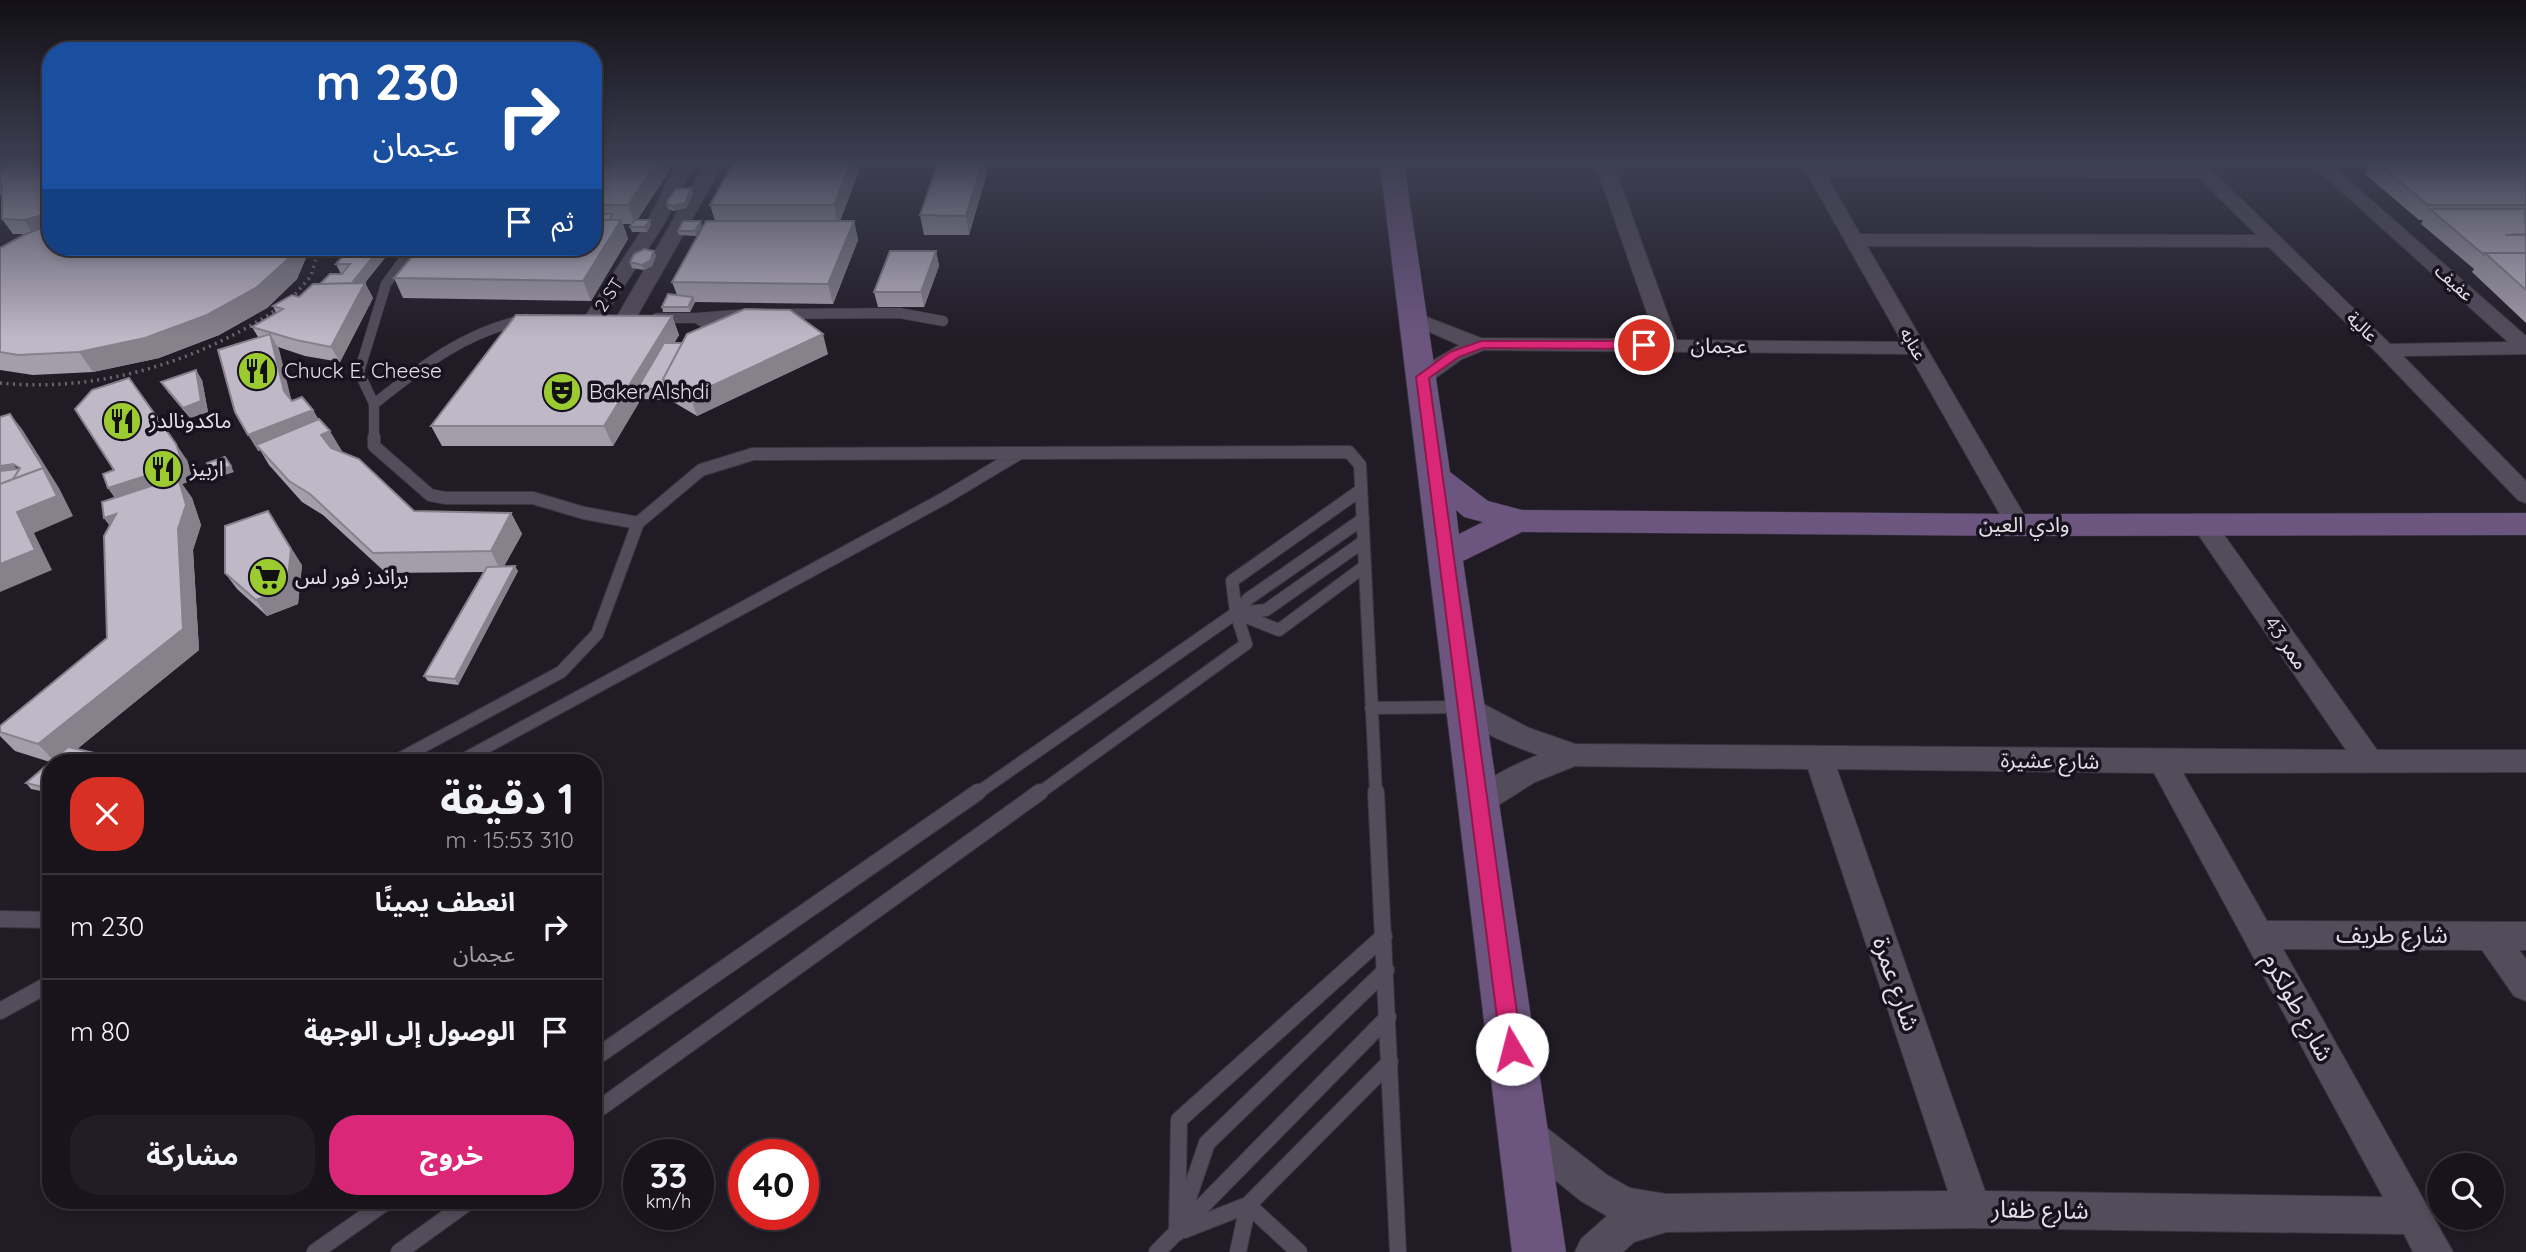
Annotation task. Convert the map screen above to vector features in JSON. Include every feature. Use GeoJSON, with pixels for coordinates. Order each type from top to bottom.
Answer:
{"type":"FeatureCollection","features":[{"type":"Feature","properties":{"kind":"street","name":"2 ST"},"geometry":{"type":"LineString","coordinates":[[655,221],[610,318],[680,221]]}},
{"type":"Feature","properties":{"kind":"street"},"geometry":{"type":"LineString","coordinates":[[1400,221],[1539,1252]]}},
{"type":"Feature","properties":{"kind":"street"},"geometry":{"type":"LineString","coordinates":[[1625,221],[1668,345]]}},
{"type":"Feature","properties":{"kind":"street","name":"عنابه"},"geometry":{"type":"LineString","coordinates":[[1844,221],[2018,525]]}},
{"type":"Feature","properties":{"kind":"street","name":"عالية"},"geometry":{"type":"LineString","coordinates":[[2253,221],[2385,350],[2526,495]]}},
{"type":"Feature","properties":{"kind":"street","name":"عفيف"},"geometry":{"type":"LineString","coordinates":[[2384,221],[2526,348]]}},
{"type":"Feature","properties":{"kind":"street"},"geometry":{"type":"LineString","coordinates":[[651,229],[676,229]]}},
{"type":"Feature","properties":{"kind":"street"},"geometry":{"type":"LineString","coordinates":[[1854,240],[2273,241]]}},
{"type":"Feature","properties":{"kind":"street","name":"عجمان"},"geometry":{"type":"LineString","coordinates":[[1414,318],[1469,342],[1481,344],[1915,348]]}},
{"type":"Feature","properties":{"kind":"street","name":"عجمان"},"geometry":{"type":"LineString","coordinates":[[1422,377],[1455,355],[1481,344]]}},
{"type":"Feature","properties":{"kind":"street"},"geometry":{"type":"LineString","coordinates":[[2385,350],[2526,348]]}},
{"type":"Feature","properties":{"kind":"street","name":"وادي العين"},"geometry":{"type":"LineString","coordinates":[[1436,477],[1476,509],[1522,521],[2018,525],[2526,524]]}},
{"type":"Feature","properties":{"kind":"street","name":"وادي العين"},"geometry":{"type":"LineString","coordinates":[[1445,556],[1502,526],[1522,521]]}},
{"type":"Feature","properties":{"kind":"street","name":"ممر 43"},"geometry":{"type":"LineString","coordinates":[[2203,524],[2370,762]]}},
{"type":"Feature","properties":{"kind":"street","name":"شارع عشيرة"},"geometry":{"type":"LineString","coordinates":[[1466,707],[1516,736],[1548,749],[1575,755],[2162,762],[2526,761]]}},
{"type":"Feature","properties":{"kind":"street","name":"شارع عشيرة"},"geometry":{"type":"LineString","coordinates":[[1479,803],[1545,762],[1575,755]]}},
{"type":"Feature","properties":{"kind":"street","name":"شارع عمرة"},"geometry":{"type":"LineString","coordinates":[[1819,759],[1973,1209]]}},
{"type":"Feature","properties":{"kind":"street","name":"شارع طولكرم"},"geometry":{"type":"LineString","coordinates":[[2162,762],[2434,1252]]}},
{"type":"Feature","properties":{"kind":"street","name":"شارع طريف"},"geometry":{"type":"LineString","coordinates":[[2258,934],[2526,936]]}},
{"type":"Feature","properties":{"kind":"street"},"geometry":{"type":"LineString","coordinates":[[2490,935],[2526,986]]}},
{"type":"Feature","properties":{"kind":"street","name":"شارع ظفار"},"geometry":{"type":"LineString","coordinates":[[1522,1131],[1594,1188],[1625,1206],[1666,1213],[1973,1209],[2414,1216]]}},
{"type":"Feature","properties":{"kind":"street","name":"شارع ظفار"},"geometry":{"type":"LineString","coordinates":[[1594,1252],[1623,1227],[1666,1213]]}},
{"type":"Feature","properties":{"kind":"lane"},"geometry":{"type":"LineString","coordinates":[[406,256],[386,284],[359,372],[374,404],[374,446],[430,495],[445,498],[533,498],[584,513],[638,523]]}},
{"type":"Feature","properties":{"kind":"lane"},"geometry":{"type":"LineString","coordinates":[[775,314],[899,313],[943,321]]}},
{"type":"Feature","properties":{"kind":"lane"},"geometry":{"type":"LineString","coordinates":[[649,318],[761,314]]}},
{"type":"Feature","properties":{"kind":"lane"},"geometry":{"type":"LineString","coordinates":[[696,318],[709,323],[729,338]]}},
{"type":"Feature","properties":{"kind":"lane"},"geometry":{"type":"LineString","coordinates":[[374,404],[456,342],[489,327],[537,319]]}},
{"type":"Feature","properties":{"kind":"lane"},"geometry":{"type":"LineString","coordinates":[[409,754],[561,672],[597,634],[638,523],[701,470],[753,454],[1349,452],[1360,465],[1398,1252]]}},
{"type":"Feature","properties":{"kind":"lane"},"geometry":{"type":"LineString","coordinates":[[474,754],[943,499],[1020,453]]}},
{"type":"Feature","properties":{"kind":"lane"},"geometry":{"type":"LineString","coordinates":[[602,1107],[1246,644],[1236,613],[1232,581],[1361,490]]}},
{"type":"Feature","properties":{"kind":"lane"},"geometry":{"type":"LineString","coordinates":[[602,1053],[1236,613],[1248,599],[1363,519]]}},
{"type":"Feature","properties":{"kind":"lane"},"geometry":{"type":"LineString","coordinates":[[1236,613],[1266,610],[1363,542]]}},
{"type":"Feature","properties":{"kind":"lane"},"geometry":{"type":"LineString","coordinates":[[1236,613],[1279,630],[1364,566]]}},
{"type":"Feature","properties":{"kind":"lane"},"geometry":{"type":"LineString","coordinates":[[1371,708],[1466,707]]}},
{"type":"Feature","properties":{"kind":"lane"},"geometry":{"type":"LineString","coordinates":[[0,919],[42,920]]}},
{"type":"Feature","properties":{"kind":"lane"},"geometry":{"type":"LineString","coordinates":[[1177,1233],[1179,1120],[1384,936]]}},
{"type":"Feature","properties":{"kind":"lane"},"geometry":{"type":"LineString","coordinates":[[1177,1233],[1207,1143],[1386,970]]}},
{"type":"Feature","properties":{"kind":"lane"},"geometry":{"type":"LineString","coordinates":[[0,1011],[42,988]]}},
{"type":"Feature","properties":{"kind":"lane"},"geometry":{"type":"LineString","coordinates":[[1157,1252],[1388,1017]]}},
{"type":"Feature","properties":{"kind":"lane"},"geometry":{"type":"LineString","coordinates":[[1177,1233],[1248,1205],[1390,1062]]}},
{"type":"Feature","properties":{"kind":"lane"},"geometry":{"type":"LineString","coordinates":[[1238,1252],[1248,1205]]}},
{"type":"Feature","properties":{"kind":"lane"},"geometry":{"type":"LineString","coordinates":[[1248,1205],[1299,1252]]}},
{"type":"Feature","properties":{"kind":"lane"},"geometry":{"type":"LineString","coordinates":[[315,1252],[377,1209]]}},
{"type":"Feature","properties":{"kind":"lane"},"geometry":{"type":"LineString","coordinates":[[399,1252],[459,1209]]}},
{"type":"Feature","properties":{"kind":"path"},"geometry":{"type":"LineString","coordinates":[[290,300],[300,292],[319,264],[319,256]]}},
{"type":"Feature","properties":{"kind":"path"},"geometry":{"type":"LineString","coordinates":[[0,383],[12,386],[75,384],[142,371],[207,349],[261,322],[280,307]]}},
{"type":"Feature","properties":{"kind":"building"},"geometry":{"type":"Polygon","coordinates":[[[602,221],[620,221],[602,250],[602,221]]]}},
{"type":"Feature","properties":{"kind":"building"},"geometry":{"type":"Polygon","coordinates":[[[633,221],[649,221],[645,227],[630,227],[633,221]]]}},
{"type":"Feature","properties":{"kind":"building"},"geometry":{"type":"Polygon","coordinates":[[[683,221],[701,221],[695,231],[678,231],[683,221]]]}},
{"type":"Feature","properties":{"kind":"building"},"geometry":{"type":"Polygon","coordinates":[[[706,221],[854,221],[828,284],[672,282],[706,221]]]}},
{"type":"Feature","properties":{"kind":"building"},"geometry":{"type":"Polygon","coordinates":[[[2445,221],[2525,221],[2526,234],[2505,235],[2526,235],[2526,253],[2484,255],[2445,221]]]}},
{"type":"Feature","properties":{"kind":"building"},"geometry":{"type":"Polygon","coordinates":[[[42,228],[42,256],[289,256],[256,288],[207,315],[145,338],[79,352],[18,355],[0,352],[0,248],[42,228]]]}},
{"type":"Feature","properties":{"kind":"building"},"geometry":{"type":"Polygon","coordinates":[[[644,249],[654,251],[650,261],[642,265],[630,262],[634,254],[644,249]]]}},
{"type":"Feature","properties":{"kind":"building"},"geometry":{"type":"Polygon","coordinates":[[[890,251],[936,251],[921,292],[874,292],[890,251]]]}},
{"type":"Feature","properties":{"kind":"building"},"geometry":{"type":"Polygon","coordinates":[[[2485,253],[2526,253],[2526,290],[2485,253]]]}},
{"type":"Feature","properties":{"kind":"building"},"geometry":{"type":"Polygon","coordinates":[[[343,256],[374,256],[352,283],[320,284],[330,274],[342,274],[350,264],[336,264],[343,256]]]}},
{"type":"Feature","properties":{"kind":"building"},"geometry":{"type":"Polygon","coordinates":[[[412,256],[599,256],[583,281],[394,278],[412,256]]]}},
{"type":"Feature","properties":{"kind":"building"},"geometry":{"type":"Polygon","coordinates":[[[365,283],[331,347],[252,327],[283,309],[273,306],[292,295],[299,297],[313,284],[365,283]]]}},
{"type":"Feature","properties":{"kind":"building"},"geometry":{"type":"Polygon","coordinates":[[[668,294],[693,297],[688,307],[662,307],[668,294]]]}},
{"type":"Feature","properties":{"kind":"building"},"geometry":{"type":"Polygon","coordinates":[[[745,309],[790,310],[823,334],[690,396],[663,379],[687,334],[745,309]]]}},
{"type":"Feature","properties":{"kind":"building"},"geometry":{"type":"Polygon","coordinates":[[[516,315],[672,316],[604,426],[431,426],[516,315]]]}},
{"type":"Feature","properties":{"kind":"building"},"geometry":{"type":"Polygon","coordinates":[[[270,334],[284,391],[292,401],[302,397],[313,410],[248,435],[235,412],[218,350],[270,334]]]}},
{"type":"Feature","properties":{"kind":"building"},"geometry":{"type":"Polygon","coordinates":[[[664,343],[682,343],[663,379],[667,389],[637,389],[664,343]]]}},
{"type":"Feature","properties":{"kind":"building"},"geometry":{"type":"Polygon","coordinates":[[[196,370],[201,401],[183,408],[161,382],[196,370]]]}},
{"type":"Feature","properties":{"kind":"building"},"geometry":{"type":"Polygon","coordinates":[[[129,378],[176,444],[183,464],[108,488],[103,474],[114,470],[75,409],[92,390],[129,378]]]}},
{"type":"Feature","properties":{"kind":"building"},"geometry":{"type":"Polygon","coordinates":[[[10,414],[46,472],[43,468],[13,479],[20,468],[13,464],[0,466],[0,417],[10,414]]]}},
{"type":"Feature","properties":{"kind":"building"},"geometry":{"type":"Polygon","coordinates":[[[319,419],[330,431],[321,435],[331,448],[359,459],[414,511],[511,513],[491,551],[373,553],[310,494],[289,481],[256,445],[319,419]]]}},
{"type":"Feature","properties":{"kind":"building"},"geometry":{"type":"Polygon","coordinates":[[[225,457],[231,466],[213,473],[207,463],[225,457]]]}},
{"type":"Feature","properties":{"kind":"building"},"geometry":{"type":"Polygon","coordinates":[[[43,468],[57,496],[17,512],[35,550],[0,564],[0,484],[43,468]]]}},
{"type":"Feature","properties":{"kind":"building"},"geometry":{"type":"Polygon","coordinates":[[[19,470],[13,479],[0,484],[0,471],[19,470]]]}},
{"type":"Feature","properties":{"kind":"building"},"geometry":{"type":"Polygon","coordinates":[[[178,477],[186,505],[178,529],[183,629],[38,744],[0,732],[0,726],[107,638],[104,536],[116,514],[104,518],[102,502],[178,477]]]}},
{"type":"Feature","properties":{"kind":"building","name":"براندز فور لس"},"geometry":{"type":"Polygon","coordinates":[[[268,511],[291,549],[287,588],[256,600],[225,573],[225,526],[268,511]]]}},
{"type":"Feature","properties":{"kind":"building"},"geometry":{"type":"Polygon","coordinates":[[[515,566],[455,679],[424,676],[487,567],[515,566]]]}},
{"type":"Feature","properties":{"kind":"building"},"geometry":{"type":"Polygon","coordinates":[[[68,747],[99,754],[60,754],[68,747]]]}},
{"type":"Feature","properties":{"kind":"building"},"geometry":{"type":"Polygon","coordinates":[[[42,769],[42,787],[26,783],[42,769]]]}},
{"type":"Feature","properties":{"kind":"place","name":"Chuck E. Cheese"},"geometry":{"type":"Point","coordinates":[257,371]}},
{"type":"Feature","properties":{"kind":"place","name":"Baker Alshdi"},"geometry":{"type":"Point","coordinates":[562,392]}},
{"type":"Feature","properties":{"kind":"place","name":"ماكدونالدز"},"geometry":{"type":"Point","coordinates":[122,421]}},
{"type":"Feature","properties":{"kind":"place","name":"اربيز"},"geometry":{"type":"Point","coordinates":[163,469]}},
{"type":"Feature","properties":{"kind":"place","name":"براندز فور لس"},"geometry":{"type":"Point","coordinates":[268,577]}},
{"type":"Feature","properties":{"kind":"route"},"geometry":{"type":"LineString","coordinates":[[1512,1049],[1422,377],[1467,348],[1481,344],[1644,345]]}}]}
